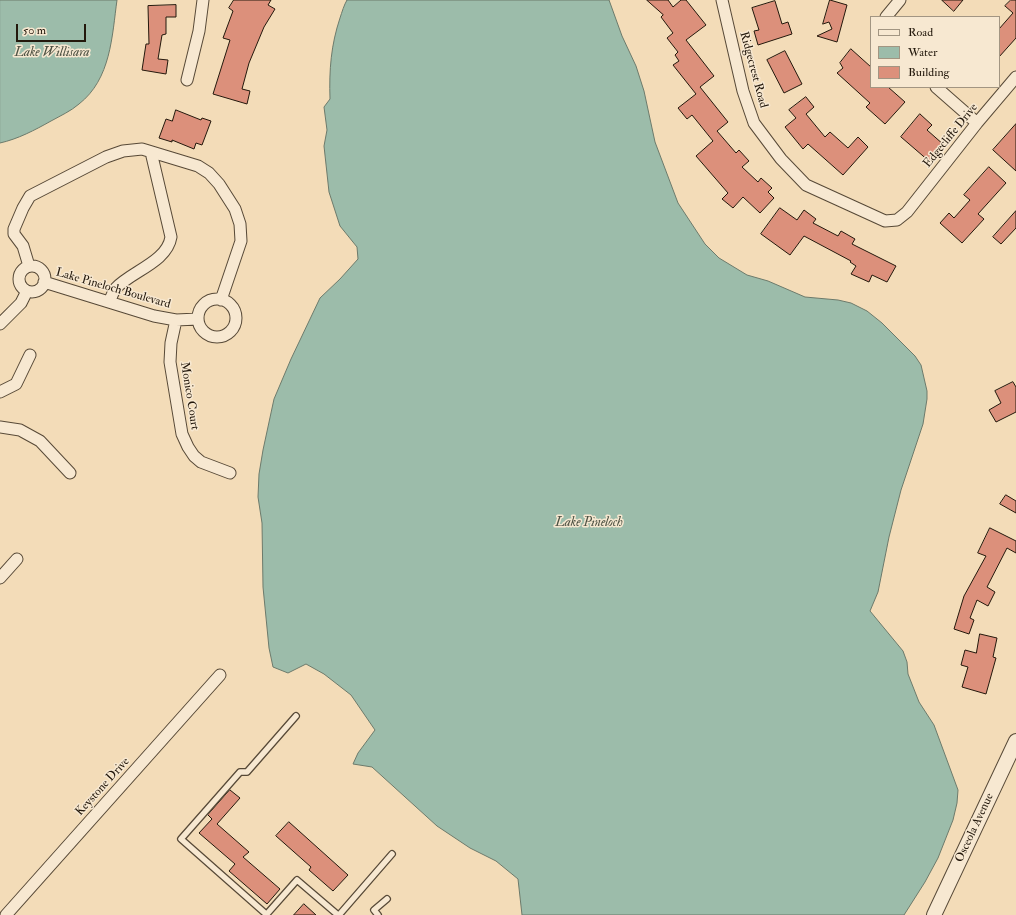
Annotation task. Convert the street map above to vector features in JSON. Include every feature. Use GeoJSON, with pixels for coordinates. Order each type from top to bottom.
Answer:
{"type":"FeatureCollection","features":[{"type":"Feature","properties":{"kind":"street"},"geometry":{"type":"LineString","coordinates":[[187,80],[199,31],[203,0]]}},
{"type":"Feature","properties":{"kind":"street","name":"Ridgecrest Road"},"geometry":{"type":"LineString","coordinates":[[722,0],[743,91],[754,122],[781,159],[806,184],[885,221],[897,220],[907,212]]}},
{"type":"Feature","properties":{"kind":"street"},"geometry":{"type":"LineString","coordinates":[[887,16],[900,0]]}},
{"type":"Feature","properties":{"kind":"street","name":"Edgecliffe Drive"},"geometry":{"type":"LineString","coordinates":[[907,212],[977,123],[1016,78]]}},
{"type":"Feature","properties":{"kind":"street"},"geometry":{"type":"LineString","coordinates":[[937,88],[977,123]]}},
{"type":"Feature","properties":{"kind":"street"},"geometry":{"type":"LineString","coordinates":[[0,324],[21,303],[27,290],[20,284],[19,276],[22,271],[29,266],[23,246],[14,234],[14,229],[30,196],[106,157],[123,151],[142,149],[198,166],[209,173],[219,184],[235,209],[240,224],[241,241],[221,300]]}},
{"type":"Feature","properties":{"kind":"street"},"geometry":{"type":"LineString","coordinates":[[109,302],[116,289],[144,269],[170,245],[171,237],[151,152]]}},
{"type":"Feature","properties":{"kind":"street","name":"Lake Pineloch Boulevard"},"geometry":{"type":"LineString","coordinates":[[27,290],[36,291],[44,282],[43,273],[37,267],[29,266]]}},
{"type":"Feature","properties":{"kind":"street","name":"Lake Pineloch Boulevard"},"geometry":{"type":"LineString","coordinates":[[44,282],[154,316],[176,320],[198,319]]}},
{"type":"Feature","properties":{"kind":"street"},"geometry":{"type":"LineString","coordinates":[[214,299],[228,303],[233,308],[236,316],[233,328],[229,333],[217,337],[210,336],[203,331],[199,326],[198,319],[199,310],[207,302],[214,299]]}},
{"type":"Feature","properties":{"kind":"street","name":"Monico Court"},"geometry":{"type":"LineString","coordinates":[[176,320],[171,343],[170,362],[182,434],[194,456],[201,462],[230,473]]}},
{"type":"Feature","properties":{"kind":"street"},"geometry":{"type":"LineString","coordinates":[[0,392],[16,384],[30,355]]}},
{"type":"Feature","properties":{"kind":"street"},"geometry":{"type":"LineString","coordinates":[[0,427],[20,430],[40,441],[70,473]]}},
{"type":"Feature","properties":{"kind":"street"},"geometry":{"type":"LineString","coordinates":[[0,578],[17,559]]}},
{"type":"Feature","properties":{"kind":"street","name":"Keystone Drive"},"geometry":{"type":"LineString","coordinates":[[6,915],[220,676]]}},
{"type":"Feature","properties":{"kind":"street","name":"Osceola Avenue"},"geometry":{"type":"LineString","coordinates":[[934,915],[1016,741]]}},
{"type":"Feature","properties":{"kind":"lane"},"geometry":{"type":"LineString","coordinates":[[296,716],[247,772],[240,772],[181,839],[266,915],[297,880],[338,915],[392,854]]}},
{"type":"Feature","properties":{"kind":"lane"},"geometry":{"type":"LineString","coordinates":[[378,915],[374,910],[387,899]]}},
{"type":"Feature","properties":{"kind":"water","name":"Lake Willisara"},"geometry":{"type":"Polygon","coordinates":[[[0,0],[117,0],[111,42],[104,70],[90,94],[76,107],[39,128],[0,143],[0,0]]]}},
{"type":"Feature","properties":{"kind":"water","name":"Lake Pineloch"},"geometry":{"type":"Polygon","coordinates":[[[347,0],[609,0],[622,36],[636,66],[644,91],[655,142],[678,203],[705,244],[719,258],[747,275],[768,281],[805,297],[838,300],[851,303],[867,311],[882,323],[915,356],[921,365],[927,391],[923,424],[901,490],[889,537],[878,592],[870,611],[903,651],[907,662],[908,674],[919,702],[934,725],[958,790],[953,820],[938,858],[904,915],[522,915],[518,879],[496,861],[470,848],[437,826],[372,767],[353,764],[358,753],[375,730],[351,695],[324,674],[306,664],[288,673],[273,667],[269,648],[263,587],[262,523],[258,497],[259,474],[263,450],[274,399],[320,298],[358,259],[357,247],[340,226],[329,192],[324,146],[327,130],[324,107],[330,99],[330,68],[333,48],[337,28],[347,0]]]}},
{"type":"Feature","properties":{"kind":"building"},"geometry":{"type":"Polygon","coordinates":[[[234,0],[271,0],[268,5],[275,9],[264,27],[249,63],[242,89],[250,91],[247,104],[213,94],[230,40],[223,38],[233,11],[229,8],[234,0]]]}},
{"type":"Feature","properties":{"kind":"building"},"geometry":{"type":"Polygon","coordinates":[[[647,0],[668,0],[673,7],[681,0],[686,0],[706,25],[686,40],[714,76],[700,87],[728,122],[717,131],[736,153],[739,150],[749,161],[742,167],[758,182],[761,178],[772,188],[768,192],[774,198],[760,213],[743,197],[733,208],[722,199],[728,193],[696,156],[713,141],[692,115],[687,119],[678,108],[696,94],[673,65],[679,61],[675,55],[678,52],[667,38],[673,33],[661,17],[663,15],[647,0]]]}},
{"type":"Feature","properties":{"kind":"building"},"geometry":{"type":"Polygon","coordinates":[[[830,0],[847,5],[837,42],[817,36],[832,29],[829,22],[823,24],[830,0]]]}},
{"type":"Feature","properties":{"kind":"building"},"geometry":{"type":"Polygon","coordinates":[[[942,0],[963,0],[954,11],[942,0]]]}},
{"type":"Feature","properties":{"kind":"building"},"geometry":{"type":"Polygon","coordinates":[[[1011,0],[1016,0],[1016,38],[1000,56],[1000,28],[1013,13],[1005,6],[1011,0]]]}},
{"type":"Feature","properties":{"kind":"building"},"geometry":{"type":"Polygon","coordinates":[[[775,1],[782,24],[788,22],[792,34],[758,45],[754,31],[759,30],[752,8],[775,1]]]}},
{"type":"Feature","properties":{"kind":"building"},"geometry":{"type":"Polygon","coordinates":[[[176,5],[176,17],[166,17],[166,34],[162,35],[158,59],[168,60],[166,74],[142,70],[146,44],[149,44],[148,6],[176,5]]]}},
{"type":"Feature","properties":{"kind":"building"},"geometry":{"type":"Polygon","coordinates":[[[851,49],[870,66],[870,88],[889,88],[905,102],[885,124],[866,107],[870,103],[837,73],[843,68],[840,63],[851,49]]]}},
{"type":"Feature","properties":{"kind":"building"},"geometry":{"type":"Polygon","coordinates":[[[785,51],[802,84],[784,93],[767,60],[785,51]]]}},
{"type":"Feature","properties":{"kind":"building"},"geometry":{"type":"Polygon","coordinates":[[[806,97],[814,107],[806,114],[825,137],[830,132],[848,148],[858,137],[868,147],[843,175],[808,144],[803,149],[785,127],[796,118],[789,110],[806,97]]]}},
{"type":"Feature","properties":{"kind":"building"},"geometry":{"type":"Polygon","coordinates":[[[176,110],[201,120],[202,118],[211,121],[202,145],[196,143],[194,149],[172,140],[172,142],[159,138],[166,119],[172,121],[176,110]]]}},
{"type":"Feature","properties":{"kind":"building"},"geometry":{"type":"Polygon","coordinates":[[[920,114],[932,125],[927,130],[944,145],[930,162],[901,137],[920,114]]]}},
{"type":"Feature","properties":{"kind":"building"},"geometry":{"type":"Polygon","coordinates":[[[1016,124],[1016,171],[993,150],[1016,124]]]}},
{"type":"Feature","properties":{"kind":"building"},"geometry":{"type":"Polygon","coordinates":[[[989,167],[1006,183],[978,214],[984,219],[962,243],[940,223],[949,213],[954,218],[970,200],[964,195],[989,167]]]}},
{"type":"Feature","properties":{"kind":"building"},"geometry":{"type":"Polygon","coordinates":[[[780,208],[797,220],[804,210],[816,219],[813,223],[838,236],[841,231],[855,239],[852,244],[896,266],[887,282],[872,275],[869,282],[851,274],[856,266],[850,262],[851,261],[804,236],[790,255],[761,234],[780,208]]]}},
{"type":"Feature","properties":{"kind":"building"},"geometry":{"type":"Polygon","coordinates":[[[1016,211],[1016,228],[1001,244],[993,237],[1016,211]]]}},
{"type":"Feature","properties":{"kind":"building"},"geometry":{"type":"Polygon","coordinates":[[[1013,382],[1016,387],[1016,412],[996,422],[989,410],[1001,403],[995,391],[1013,382]]]}},
{"type":"Feature","properties":{"kind":"building"},"geometry":{"type":"Polygon","coordinates":[[[1006,495],[1016,501],[1016,513],[1000,504],[1006,495]]]}},
{"type":"Feature","properties":{"kind":"building"},"geometry":{"type":"Polygon","coordinates":[[[990,528],[1016,541],[1016,553],[1007,548],[987,587],[995,592],[988,606],[977,600],[970,618],[974,620],[969,634],[954,629],[964,596],[986,556],[978,553],[990,528]]]}},
{"type":"Feature","properties":{"kind":"building"},"geometry":{"type":"Polygon","coordinates":[[[980,634],[997,638],[993,657],[996,658],[986,694],[962,687],[968,667],[961,665],[965,650],[976,653],[980,634]]]}},
{"type":"Feature","properties":{"kind":"building"},"geometry":{"type":"Polygon","coordinates":[[[230,790],[240,798],[217,824],[249,852],[243,857],[280,889],[267,904],[229,871],[235,864],[199,833],[212,819],[208,815],[230,790]]]}},
{"type":"Feature","properties":{"kind":"building"},"geometry":{"type":"Polygon","coordinates":[[[289,822],[348,875],[333,891],[309,870],[311,867],[276,836],[289,822]]]}},
{"type":"Feature","properties":{"kind":"building"},"geometry":{"type":"Polygon","coordinates":[[[304,904],[316,915],[294,915],[304,904]]]}}]}
